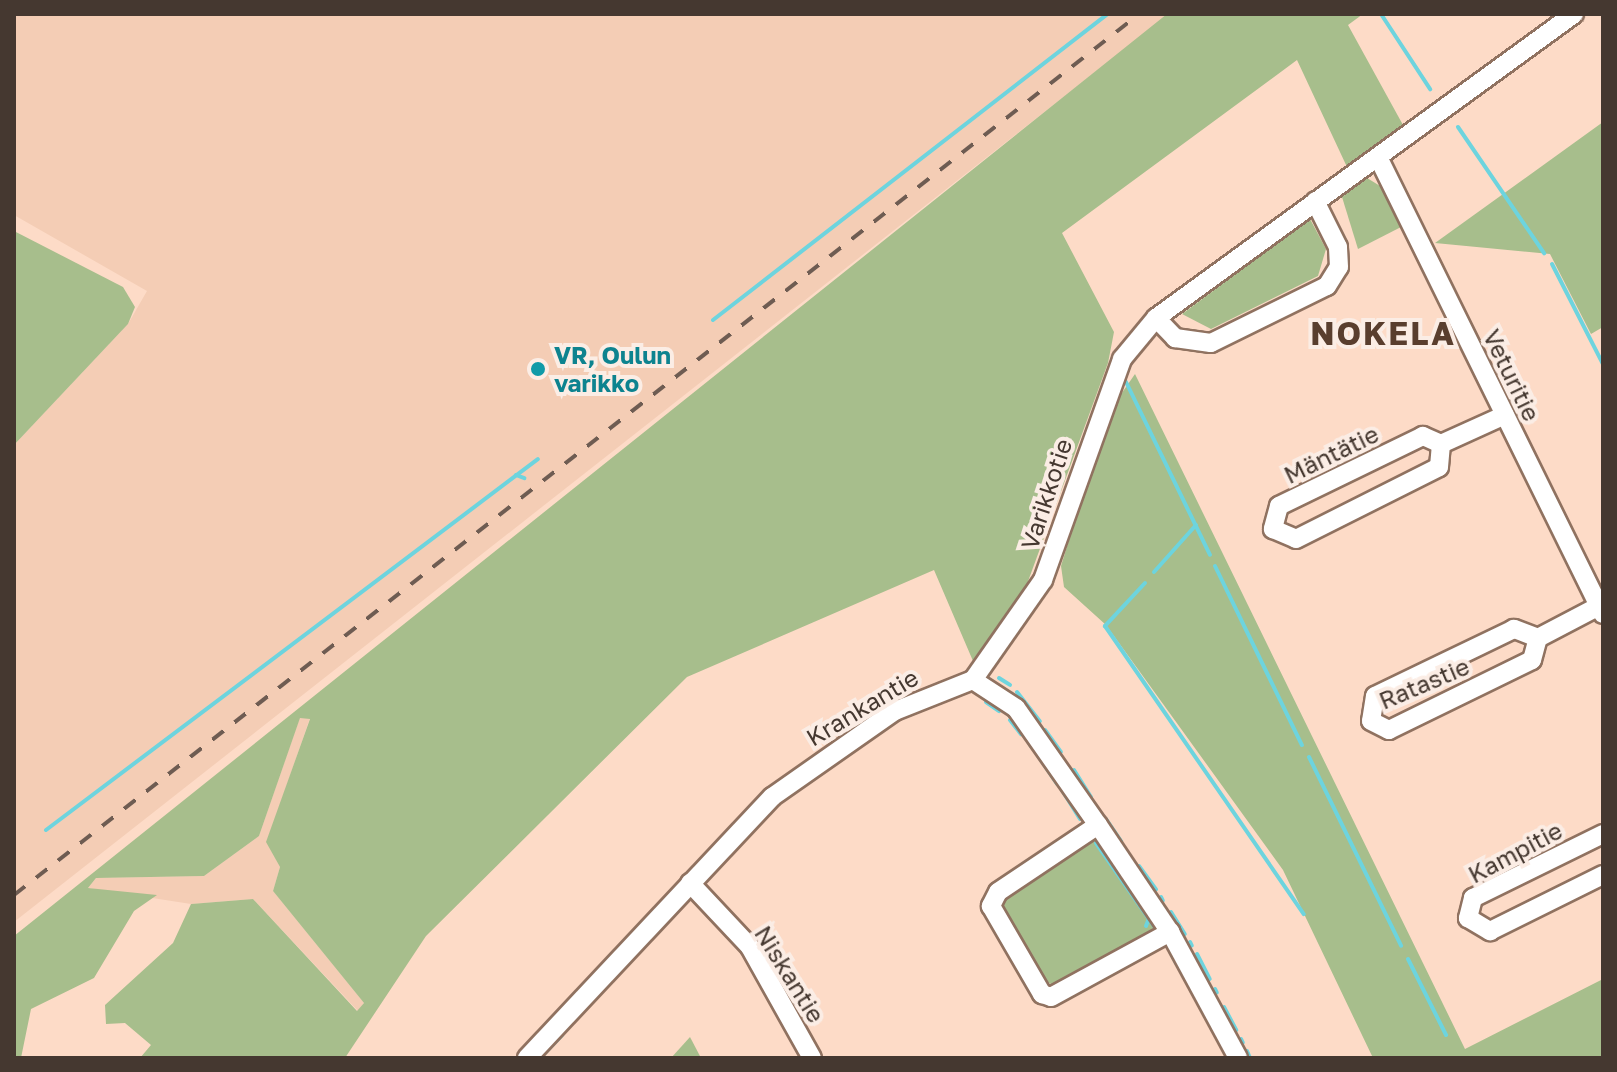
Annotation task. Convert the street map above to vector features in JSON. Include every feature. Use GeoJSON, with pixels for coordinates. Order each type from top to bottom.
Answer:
{"type":"FeatureCollection","features":[{"type":"Feature","properties":{"kind":"street","name":"Varikkotie"},"geometry":{"type":"LineString","coordinates":[[973,680],[1043,580],[1116,373],[1156,318],[1574,14]]}},
{"type":"Feature","properties":{"kind":"street","name":"Veturitie"},"geometry":{"type":"LineString","coordinates":[[1378,157],[1601,610]]}},
{"type":"Feature","properties":{"kind":"street"},"geometry":{"type":"LineString","coordinates":[[1156,318],[1175,338],[1211,343],[1327,286],[1339,267],[1338,247],[1315,201]]}},
{"type":"Feature","properties":{"kind":"street","name":"Mäntätie"},"geometry":{"type":"LineString","coordinates":[[1441,444],[1439,467],[1296,539],[1273,529],[1279,506],[1423,436],[1441,444],[1505,415]]}},
{"type":"Feature","properties":{"kind":"street","name":"Ratastie"},"geometry":{"type":"LineString","coordinates":[[1538,638],[1532,660],[1389,730],[1371,721],[1375,696],[1514,629],[1538,638],[1601,610]]}},
{"type":"Feature","properties":{"kind":"street"},"geometry":{"type":"LineString","coordinates":[[973,680],[1016,708],[1170,932],[1238,1058]]}},
{"type":"Feature","properties":{"kind":"street","name":"Krankantie"},"geometry":{"type":"LineString","coordinates":[[527,1058],[772,797],[833,749],[943,687],[973,680]]}},
{"type":"Feature","properties":{"kind":"street"},"geometry":{"type":"LineString","coordinates":[[1098,825],[998,892],[991,906],[1042,994],[1051,997],[1170,932]]}},
{"type":"Feature","properties":{"kind":"street","name":"Kampitie"},"geometry":{"type":"LineString","coordinates":[[1603,834],[1473,898],[1468,918],[1490,931],[1603,875]]}},
{"type":"Feature","properties":{"kind":"street","name":"Niskantie"},"geometry":{"type":"LineString","coordinates":[[690,883],[750,947],[812,1058]]}},
{"type":"Feature","properties":{"kind":"shaded area"},"geometry":{"type":"Polygon","coordinates":[[[14,14],[1169,14],[14,922],[14,445],[128,324],[147,291],[14,215],[14,14]]]}},
{"type":"Feature","properties":{"kind":"shaded area"},"geometry":{"type":"Polygon","coordinates":[[[300,717],[310,718],[267,842],[280,867],[273,891],[364,1003],[358,1011],[253,899],[191,904],[88,888],[96,878],[204,876],[259,836],[300,717]]]}},
{"type":"Feature","properties":{"kind":"green space"},"geometry":{"type":"Polygon","coordinates":[[[1167,14],[1363,14],[1348,25],[1403,125],[1347,167],[1297,60],[1062,233],[1114,332],[1108,363],[1023,595],[973,661],[934,570],[687,677],[426,936],[345,1058],[140,1058],[151,1045],[125,1023],[106,1024],[105,1005],[173,943],[191,904],[253,899],[357,1011],[364,1003],[273,891],[280,867],[266,842],[310,719],[300,718],[259,836],[204,876],[96,878],[88,888],[157,895],[134,911],[94,978],[31,1009],[21,1058],[14,1058],[14,936],[1167,14]]]}},
{"type":"Feature","properties":{"kind":"green space"},"geometry":{"type":"Polygon","coordinates":[[[1603,122],[1603,327],[1591,334],[1550,254],[1435,243],[1603,122]]]}},
{"type":"Feature","properties":{"kind":"green space"},"geometry":{"type":"Polygon","coordinates":[[[1367,178],[1385,189],[1403,226],[1358,249],[1342,197],[1367,178]]]}},
{"type":"Feature","properties":{"kind":"green space"},"geometry":{"type":"Polygon","coordinates":[[[1310,219],[1326,249],[1318,276],[1211,329],[1182,314],[1310,219]]]}},
{"type":"Feature","properties":{"kind":"green space"},"geometry":{"type":"Polygon","coordinates":[[[14,231],[123,287],[135,307],[128,324],[14,445],[14,231]]]}},
{"type":"Feature","properties":{"kind":"green space"},"geometry":{"type":"Polygon","coordinates":[[[1135,374],[1465,1049],[1603,979],[1603,1058],[1373,1058],[1283,870],[1106,625],[1064,587],[1061,566],[1108,413],[1135,374]]]}},
{"type":"Feature","properties":{"kind":"green space"},"geometry":{"type":"Polygon","coordinates":[[[1091,837],[1098,837],[1158,922],[1156,931],[1055,986],[1041,979],[1000,912],[1003,896],[1091,837]]]}},
{"type":"Feature","properties":{"kind":"green space"},"geometry":{"type":"Polygon","coordinates":[[[690,1037],[701,1058],[671,1058],[690,1037]]]}},
{"type":"Feature","properties":{"kind":"waterway"},"geometry":{"type":"LineString","coordinates":[[713,320],[1108,14]]}},
{"type":"Feature","properties":{"kind":"waterway"},"geometry":{"type":"LineString","coordinates":[[1381,14],[1430,89]]}},
{"type":"Feature","properties":{"kind":"waterway"},"geometry":{"type":"LineString","coordinates":[[1458,127],[1544,253]]}},
{"type":"Feature","properties":{"kind":"waterway"},"geometry":{"type":"LineString","coordinates":[[1552,264],[1603,364]]}},
{"type":"Feature","properties":{"kind":"waterway"},"geometry":{"type":"LineString","coordinates":[[1126,382],[1210,555]]}},
{"type":"Feature","properties":{"kind":"waterway"},"geometry":{"type":"LineString","coordinates":[[46,830],[538,459]]}},
{"type":"Feature","properties":{"kind":"waterway"},"geometry":{"type":"LineString","coordinates":[[516,475],[524,478]]}},
{"type":"Feature","properties":{"kind":"waterway"},"geometry":{"type":"LineString","coordinates":[[1154,572],[1196,525]]}},
{"type":"Feature","properties":{"kind":"waterway"},"geometry":{"type":"LineString","coordinates":[[1215,566],[1302,745]]}},
{"type":"Feature","properties":{"kind":"waterway"},"geometry":{"type":"LineString","coordinates":[[1145,583],[1105,626],[1304,914]]}},
{"type":"Feature","properties":{"kind":"waterway"},"geometry":{"type":"LineString","coordinates":[[999,678],[1010,685]]}},
{"type":"Feature","properties":{"kind":"waterway"},"geometry":{"type":"LineString","coordinates":[[1017,692],[1040,721]]}},
{"type":"Feature","properties":{"kind":"waterway"},"geometry":{"type":"LineString","coordinates":[[986,702],[999,711]]}},
{"type":"Feature","properties":{"kind":"waterway"},"geometry":{"type":"LineString","coordinates":[[1010,720],[1021,734]]}},
{"type":"Feature","properties":{"kind":"waterway"},"geometry":{"type":"LineString","coordinates":[[1045,730],[1061,752]]}},
{"type":"Feature","properties":{"kind":"waterway"},"geometry":{"type":"LineString","coordinates":[[1028,741],[1031,746]]}},
{"type":"Feature","properties":{"kind":"waterway"},"geometry":{"type":"LineString","coordinates":[[1037,754],[1057,784]]}},
{"type":"Feature","properties":{"kind":"waterway"},"geometry":{"type":"LineString","coordinates":[[1309,757],[1401,946]]}},
{"type":"Feature","properties":{"kind":"waterway"},"geometry":{"type":"LineString","coordinates":[[1074,770],[1091,797]]}},
{"type":"Feature","properties":{"kind":"waterway"},"geometry":{"type":"LineString","coordinates":[[1062,790],[1080,819]]}},
{"type":"Feature","properties":{"kind":"waterway"},"geometry":{"type":"LineString","coordinates":[[1106,819],[1121,841]]}},
{"type":"Feature","properties":{"kind":"waterway"},"geometry":{"type":"LineString","coordinates":[[1096,843],[1154,926]]}},
{"type":"Feature","properties":{"kind":"waterway"},"geometry":{"type":"LineString","coordinates":[[1139,866],[1156,889]]}},
{"type":"Feature","properties":{"kind":"waterway"},"geometry":{"type":"LineString","coordinates":[[1161,897],[1163,901]]}},
{"type":"Feature","properties":{"kind":"waterway"},"geometry":{"type":"LineString","coordinates":[[1171,912],[1185,934]]}},
{"type":"Feature","properties":{"kind":"waterway"},"geometry":{"type":"LineString","coordinates":[[1146,926],[1149,918]]}},
{"type":"Feature","properties":{"kind":"waterway"},"geometry":{"type":"LineString","coordinates":[[1190,942],[1192,946]]}},
{"type":"Feature","properties":{"kind":"waterway"},"geometry":{"type":"LineString","coordinates":[[1170,951],[1176,963]]}},
{"type":"Feature","properties":{"kind":"waterway"},"geometry":{"type":"LineString","coordinates":[[1197,954],[1210,979]]}},
{"type":"Feature","properties":{"kind":"waterway"},"geometry":{"type":"LineString","coordinates":[[1408,959],[1446,1035]]}},
{"type":"Feature","properties":{"kind":"waterway"},"geometry":{"type":"LineString","coordinates":[[1215,989],[1217,993]]}},
{"type":"Feature","properties":{"kind":"waterway"},"geometry":{"type":"LineString","coordinates":[[1224,1007],[1236,1030]]}},
{"type":"Feature","properties":{"kind":"waterway"},"geometry":{"type":"LineString","coordinates":[[540,1058],[562,1035]]}},
{"type":"Feature","properties":{"kind":"waterway"},"geometry":{"type":"LineString","coordinates":[[1241,1039],[1243,1043]]}},
{"type":"Feature","properties":{"kind":"waterway"},"geometry":{"type":"LineString","coordinates":[[1247,1051],[1250,1058]]}},
{"type":"Feature","properties":{"kind":"railway"},"geometry":{"type":"LineString","coordinates":[[14,895],[1139,14]]}},
{"type":"Feature","properties":{"kind":"place","name":"VR, Oulun varikko"},"geometry":{"type":"Point","coordinates":[538,369]}},
{"type":"Feature","properties":{"kind":"district","name":"NOKELA"},"geometry":{"type":"Point","coordinates":[1383,333]}}]}
